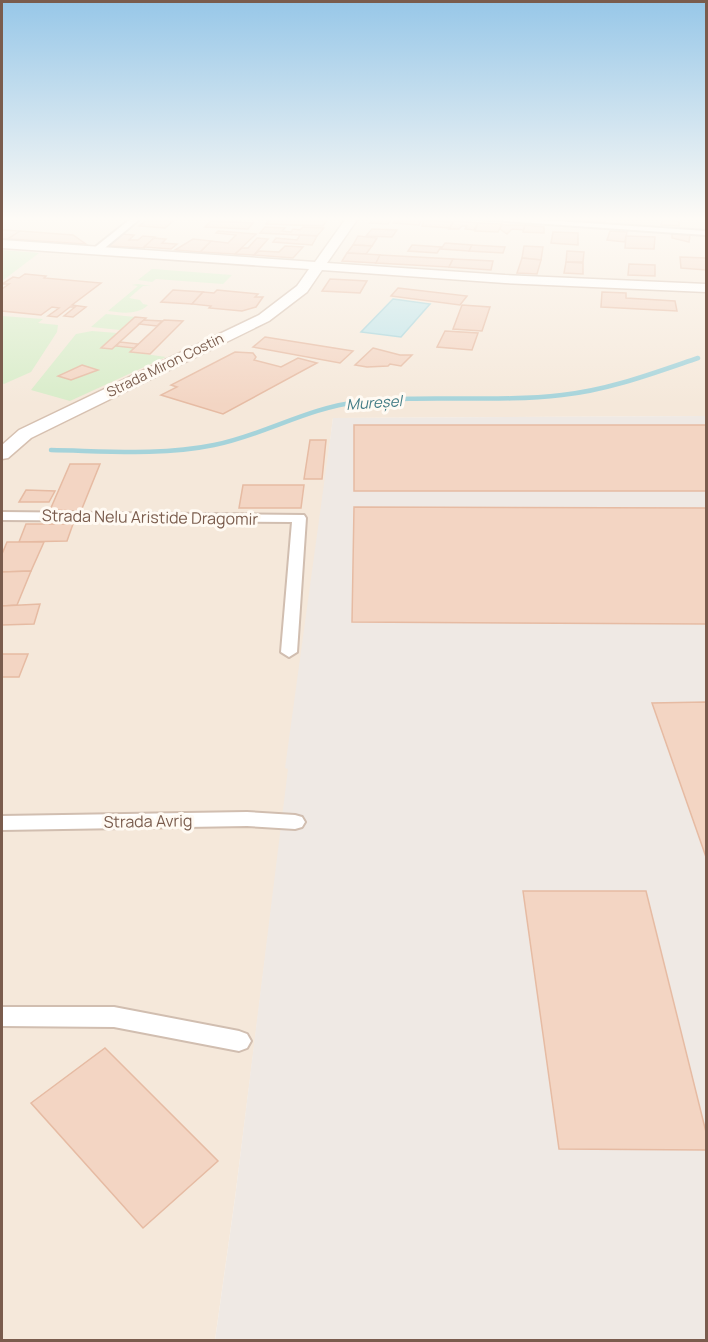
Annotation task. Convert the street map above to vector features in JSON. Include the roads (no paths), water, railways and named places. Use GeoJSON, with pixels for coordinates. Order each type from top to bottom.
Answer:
{"type":"FeatureCollection","features":[{"type":"Feature","properties":{"kind":"main road","name":"Strada Miron Costin"},"geometry":{"type":"LineString","coordinates":[[2,454],[25,434],[53,419],[264,318],[297,295],[309,280]]}},
{"type":"Feature","properties":{"kind":"main road"},"geometry":{"type":"LineString","coordinates":[[517,280],[595,285],[706,288]]}},
{"type":"Feature","properties":{"kind":"street","name":"Strada Nelu Aristide Dragomir"},"geometry":{"type":"LineString","coordinates":[[2,516],[299,518],[289,652]]}},
{"type":"Feature","properties":{"kind":"street","name":"Strada Avrig"},"geometry":{"type":"LineString","coordinates":[[2,822],[247,819],[295,822]]}},
{"type":"Feature","properties":{"kind":"street"},"geometry":{"type":"LineString","coordinates":[[2,1017],[114,1017],[239,1041]]}},
{"type":"Feature","properties":{"kind":"water"},"geometry":{"type":"Polygon","coordinates":[[[393,299],[430,304],[401,337],[361,332],[393,299]]]}},
{"type":"Feature","properties":{"kind":"waterway","name":"Mureșel"},"geometry":{"type":"LineString","coordinates":[[51,450],[174,451],[232,441],[339,405],[384,400],[511,398],[580,393],[648,375],[698,358]]}}]}
